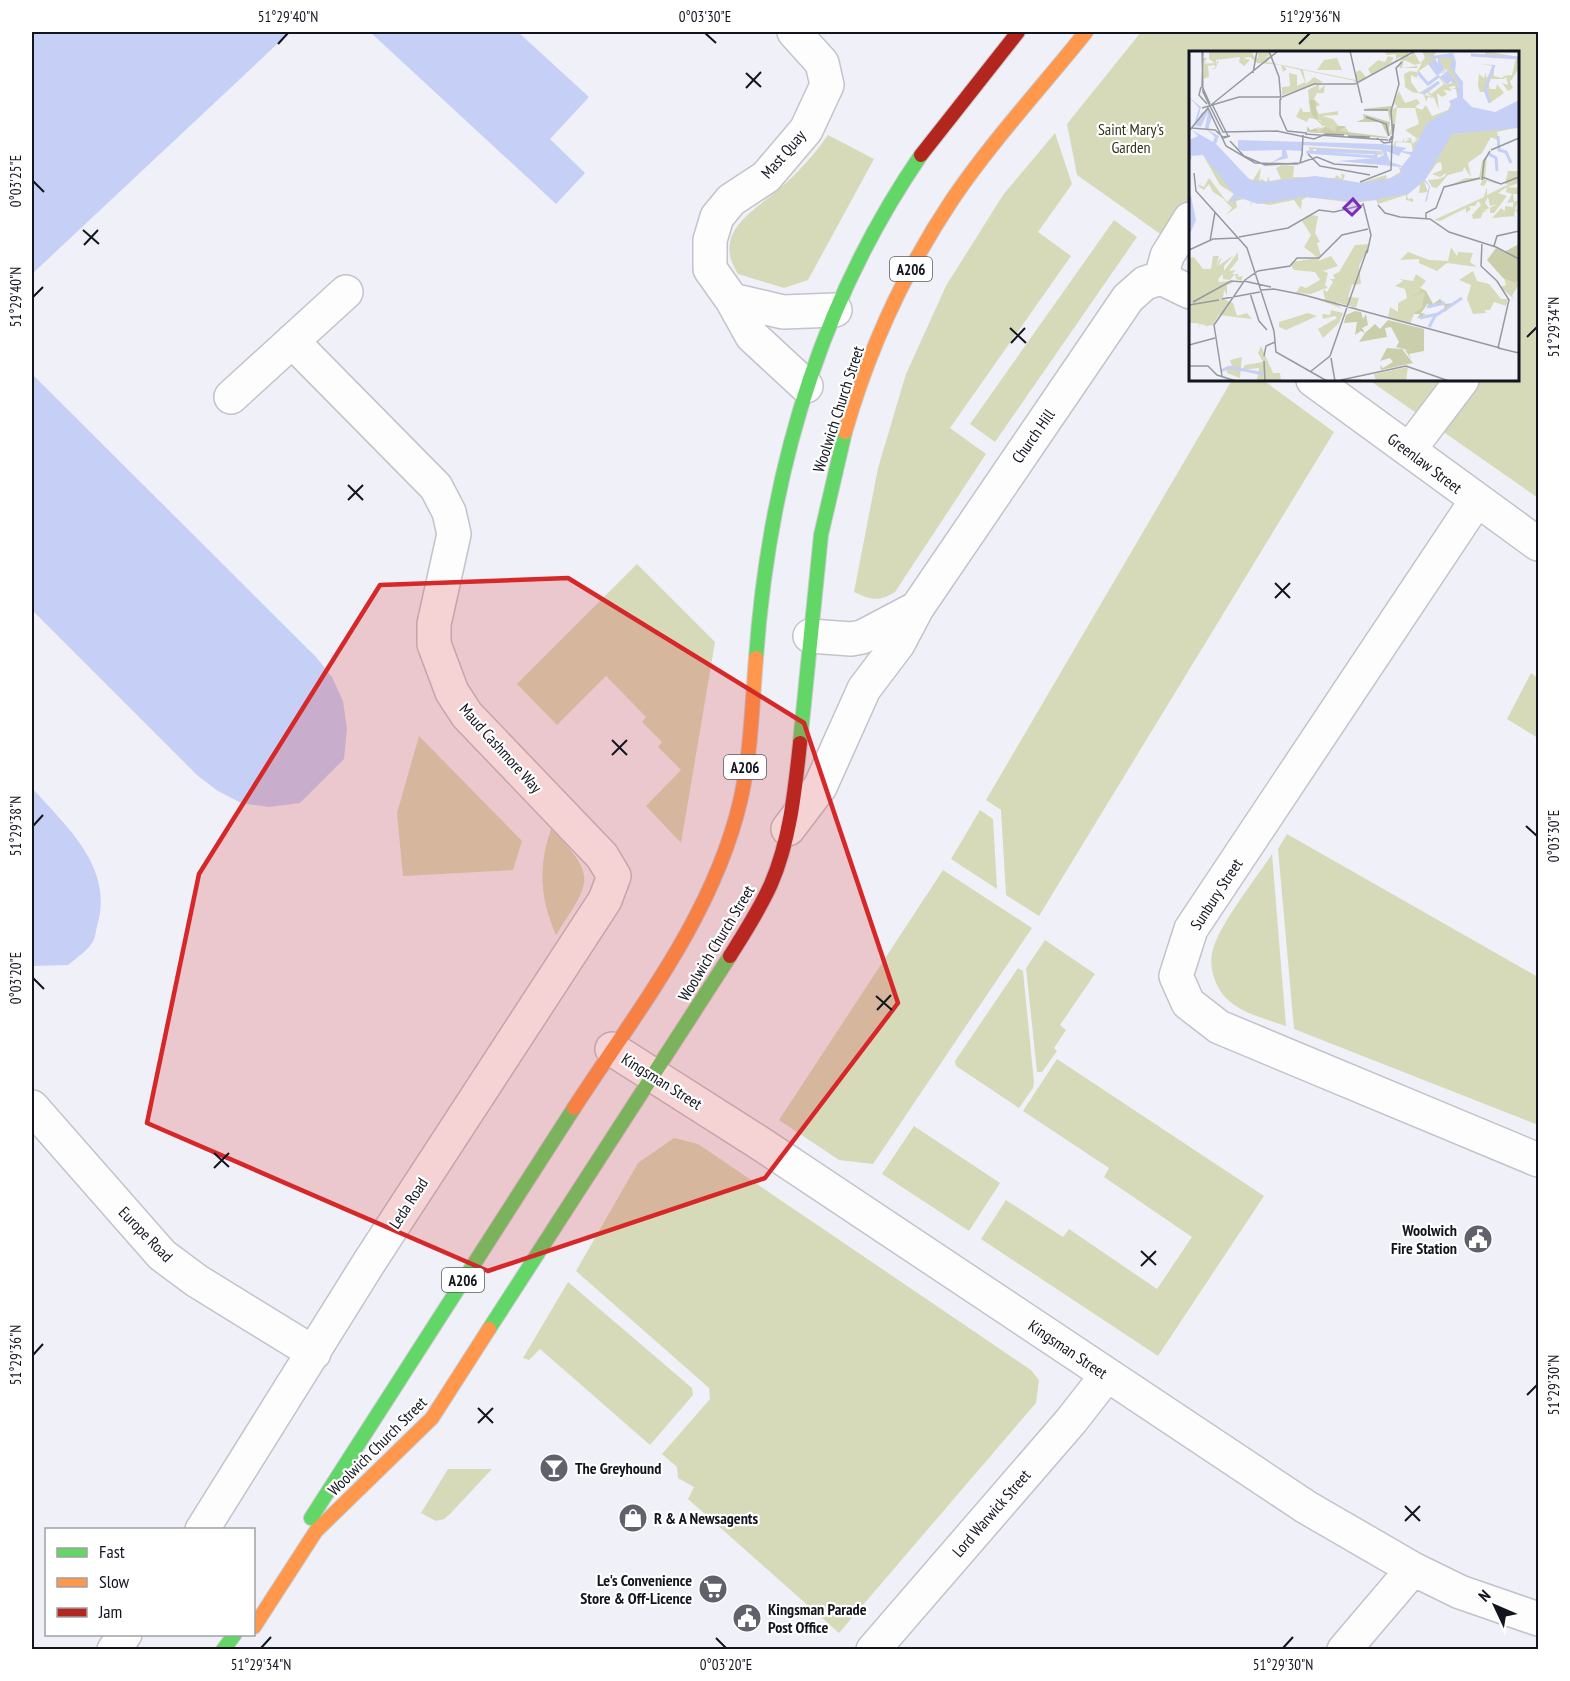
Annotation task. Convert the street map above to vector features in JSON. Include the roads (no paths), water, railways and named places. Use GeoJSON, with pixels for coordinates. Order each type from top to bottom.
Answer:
{"type":"FeatureCollection","features":[{"type":"Feature","properties":{"kind":"main road","name":"Woolwich Church Street"},"geometry":{"type":"LineString","coordinates":[[255,1605],[700,912],[724,852],[743,786],[766,555],[787,444],[806,386],[835,310],[872,233],[912,167],[1018,32]]}},
{"type":"Feature","properties":{"kind":"main road","name":"Woolwich Church Street"},"geometry":{"type":"LineString","coordinates":[[255,1625],[316,1531],[432,1418],[756,915],[777,870],[788,829],[799,760],[821,537],[837,458],[863,375],[893,304],[923,246],[954,199],[1086,32]]}},
{"type":"Feature","properties":{"kind":"main road"},"geometry":{"type":"LineString","coordinates":[[223,1650],[234,1636]]}},
{"type":"Feature","properties":{"kind":"main road"},"geometry":{"type":"LineString","coordinates":[[238,1650],[248,1636]]}},
{"type":"Feature","properties":{"kind":"street","name":"Mast Quay"},"geometry":{"type":"LineString","coordinates":[[794,32],[822,63],[827,85],[806,129],[766,177],[731,200],[717,217],[710,240],[710,269],[732,300],[752,336],[806,386]]}},
{"type":"Feature","properties":{"kind":"street"},"geometry":{"type":"LineString","coordinates":[[1189,222],[1167,256],[1161,278],[1189,291]]}},
{"type":"Feature","properties":{"kind":"street","name":"Church Hill"},"geometry":{"type":"LineString","coordinates":[[788,829],[820,787],[864,689],[898,644],[917,608],[1128,298],[1146,284],[1161,278]]}},
{"type":"Feature","properties":{"kind":"street"},"geometry":{"type":"LineString","coordinates":[[231,397],[346,292]]}},
{"type":"Feature","properties":{"kind":"street"},"geometry":{"type":"LineString","coordinates":[[732,300],[783,312],[835,310]]}},
{"type":"Feature","properties":{"kind":"street","name":"Maud Cashmore Way"},"geometry":{"type":"LineString","coordinates":[[292,341],[436,487],[449,512],[454,534],[434,624],[434,644],[452,693],[467,715],[602,856],[614,876]]}},
{"type":"Feature","properties":{"kind":"street","name":"Greenlaw Street"},"geometry":{"type":"LineString","coordinates":[[1314,381],[1476,501],[1539,544]]}},
{"type":"Feature","properties":{"kind":"street"},"geometry":{"type":"LineString","coordinates":[[1409,450],[1461,381]]}},
{"type":"Feature","properties":{"kind":"street","name":"Sunbury Street"},"geometry":{"type":"LineString","coordinates":[[1476,501],[1191,929],[1176,976],[1188,1002],[1218,1027],[1539,1160]]}},
{"type":"Feature","properties":{"kind":"street","name":"Church Hill"},"geometry":{"type":"LineString","coordinates":[[810,636],[851,639],[862,637],[917,608]]}},
{"type":"Feature","properties":{"kind":"street","name":"Leda Road"},"geometry":{"type":"LineString","coordinates":[[203,1528],[605,900],[614,876]]}},
{"type":"Feature","properties":{"kind":"street","name":"Kingsman Street"},"geometry":{"type":"LineString","coordinates":[[612,1049],[1306,1507],[1413,1569],[1461,1592],[1539,1619]]}},
{"type":"Feature","properties":{"kind":"street","name":"Europe Road"},"geometry":{"type":"LineString","coordinates":[[32,1107],[162,1254],[197,1281],[314,1353]]}},
{"type":"Feature","properties":{"kind":"street","name":"Lord Warwick Street"},"geometry":{"type":"LineString","coordinates":[[873,1650],[1071,1421],[1107,1375]]}},
{"type":"Feature","properties":{"kind":"street"},"geometry":{"type":"LineString","coordinates":[[1344,1650],[1413,1569]]}},
{"type":"Feature","properties":{"kind":"street"},"geometry":{"type":"LineString","coordinates":[[114,1650],[124,1636]]}},
{"type":"Feature","properties":{"kind":"water"},"geometry":{"type":"Polygon","coordinates":[[[32,32],[290,32],[32,274],[32,32]]]}},
{"type":"Feature","properties":{"kind":"water"},"geometry":{"type":"Polygon","coordinates":[[[370,32],[518,32],[589,97],[550,139],[585,173],[556,204],[370,32]]]}},
{"type":"Feature","properties":{"kind":"water"},"geometry":{"type":"Polygon","coordinates":[[[32,374],[316,657],[332,677],[343,701],[347,729],[344,759],[300,803],[269,807],[241,803],[218,791],[198,776],[32,610],[32,374]]]}},
{"type":"Feature","properties":{"kind":"water"},"geometry":{"type":"Polygon","coordinates":[[[32,788],[59,817],[84,850],[99,885],[101,905],[94,939],[87,949],[68,965],[32,966],[32,788]]]}},
{"type":"Feature","properties":{"kind":"place","name":"Woolwich Fire Station"},"geometry":{"type":"Point","coordinates":[1478,1239]}},
{"type":"Feature","properties":{"kind":"place","name":"The Greyhound"},"geometry":{"type":"Point","coordinates":[554,1468]}},
{"type":"Feature","properties":{"kind":"place","name":"R & A Newsagents"},"geometry":{"type":"Point","coordinates":[633,1518]}},
{"type":"Feature","properties":{"kind":"place","name":"Le's Convenience Store & Off-Licence"},"geometry":{"type":"Point","coordinates":[713,1589]}},
{"type":"Feature","properties":{"kind":"place","name":"Kingsman Parade Post Office"},"geometry":{"type":"Point","coordinates":[747,1618]}},
{"type":"Feature","properties":{"kind":"park label","name":"Saint Mary's Garden"},"geometry":{"type":"Point","coordinates":[1131,138]}}]}
